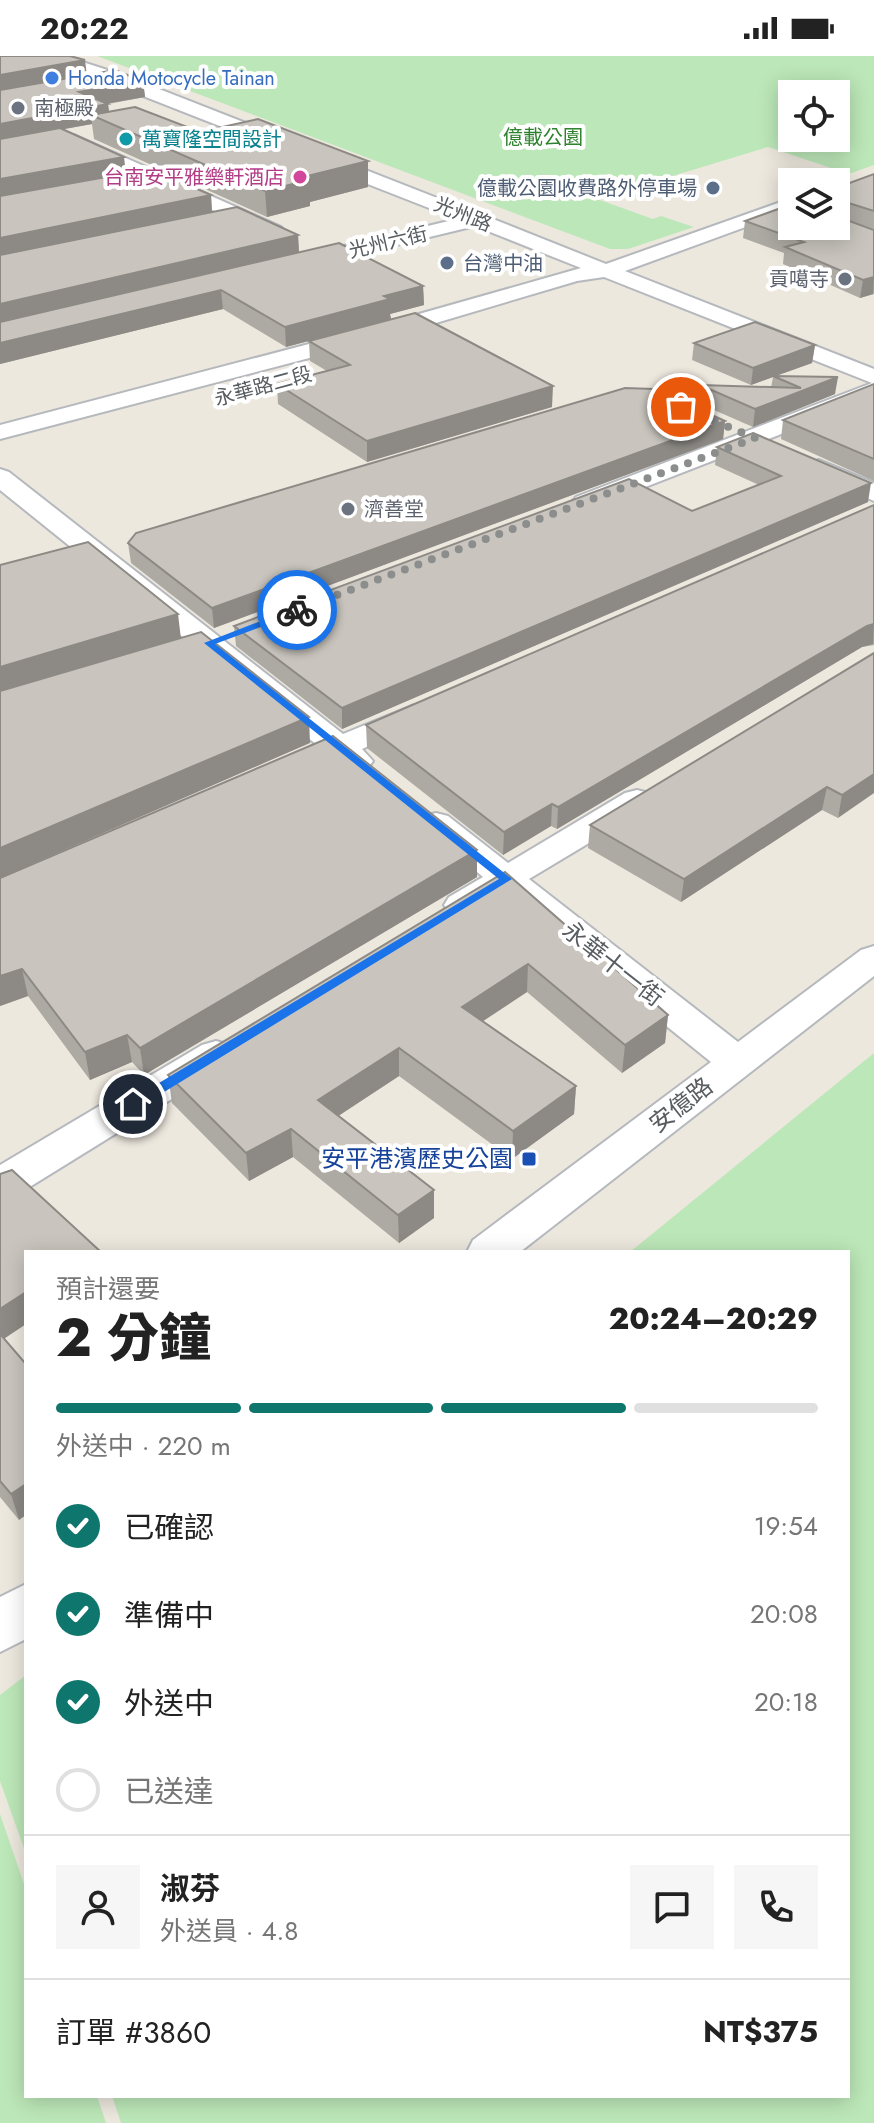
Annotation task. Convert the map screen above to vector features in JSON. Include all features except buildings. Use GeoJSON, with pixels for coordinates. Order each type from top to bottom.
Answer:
{"type":"FeatureCollection","features":[{"type":"Feature","properties":{"kind":"street","name":"光州路"},"geometry":{"type":"LineString","coordinates":[[49,56],[212,110],[615,267],[874,362]]}},
{"type":"Feature","properties":{"kind":"street","name":"光州路"},"geometry":{"type":"LineString","coordinates":[[76,56],[139,75],[212,110]]}},
{"type":"Feature","properties":{"kind":"street"},"geometry":{"type":"LineString","coordinates":[[90,84],[139,75]]}},
{"type":"Feature","properties":{"kind":"street"},"geometry":{"type":"LineString","coordinates":[[172,117],[212,110]]}},
{"type":"Feature","properties":{"kind":"street"},"geometry":{"type":"LineString","coordinates":[[96,131],[59,138],[155,177],[329,256]]}},
{"type":"Feature","properties":{"kind":"street"},"geometry":{"type":"LineString","coordinates":[[124,183],[155,177]]}},
{"type":"Feature","properties":{"kind":"street","name":"永華路二段"},"geometry":{"type":"LineString","coordinates":[[0,432],[374,334],[575,275],[615,267],[778,210]]}},
{"type":"Feature","properties":{"kind":"street"},"geometry":{"type":"LineString","coordinates":[[212,222],[242,216]]}},
{"type":"Feature","properties":{"kind":"street","name":"光州六街"},"geometry":{"type":"LineString","coordinates":[[284,266],[487,218]]}},
{"type":"Feature","properties":{"kind":"street","name":"光州路"},"geometry":{"type":"LineString","coordinates":[[615,267],[874,377]]}},
{"type":"Feature","properties":{"kind":"street","name":"永華路二段"},"geometry":{"type":"LineString","coordinates":[[264,386],[526,312],[603,285],[615,267]]}},
{"type":"Feature","properties":{"kind":"street"},"geometry":{"type":"LineString","coordinates":[[563,510],[874,390]]}},
{"type":"Feature","properties":{"kind":"street"},"geometry":{"type":"LineString","coordinates":[[727,427],[788,454],[869,506]]}},
{"type":"Feature","properties":{"kind":"street"},"geometry":{"type":"LineString","coordinates":[[0,477],[376,775]]}},
{"type":"Feature","properties":{"kind":"street"},"geometry":{"type":"LineString","coordinates":[[269,778],[441,702]]}},
{"type":"Feature","properties":{"kind":"street"},"geometry":{"type":"LineString","coordinates":[[438,920],[656,788]]}},
{"type":"Feature","properties":{"kind":"street","name":"永華十一街"},"geometry":{"type":"LineString","coordinates":[[411,804],[737,1062]]}},
{"type":"Feature","properties":{"kind":"street","name":"安億路"},"geometry":{"type":"LineString","coordinates":[[492,1250],[874,958]]}},
{"type":"Feature","properties":{"kind":"street"},"geometry":{"type":"LineString","coordinates":[[0,1185],[246,1036]]}},
{"type":"Feature","properties":{"kind":"street"},"geometry":{"type":"LineString","coordinates":[[0,1628],[24,1610]]}},
{"type":"Feature","properties":{"kind":"green space","name":"億載公園"},"geometry":{"type":"Polygon","coordinates":[[[97,56],[874,56],[874,165],[850,174],[850,168],[831,168],[783,152],[850,152],[850,80],[778,80],[778,150],[768,147],[597,199],[653,219],[661,216],[694,227],[628,249],[610,249],[97,56]]]}},
{"type":"Feature","properties":{"kind":"green space"},"geometry":{"type":"Polygon","coordinates":[[[874,1053],[874,2123],[121,2123],[113,2098],[850,2098],[850,1250],[632,1250],[874,1053]]]}},
{"type":"Feature","properties":{"kind":"green space"},"geometry":{"type":"Polygon","coordinates":[[[24,1677],[24,1848],[0,1781],[0,1695],[24,1677]]]}},
{"type":"Feature","properties":{"kind":"green space"},"geometry":{"type":"Polygon","coordinates":[[[0,1814],[24,1884],[24,2098],[98,2098],[106,2123],[0,2123],[0,1814]]]}},
{"type":"Feature","properties":{"kind":"way so far"},"geometry":{"type":"LineString","coordinates":[[297,610],[755,438],[681,407]]}},
{"type":"Feature","properties":{"kind":"place","name":"Honda Motocycle Tainan"},"geometry":{"type":"Point","coordinates":[52,78]}},
{"type":"Feature","properties":{"kind":"place","name":"南極殿"},"geometry":{"type":"Point","coordinates":[18,108]}},
{"type":"Feature","properties":{"kind":"place","name":"萬寶隆空間設計"},"geometry":{"type":"Point","coordinates":[126,139]}},
{"type":"Feature","properties":{"kind":"place","name":"台南安平雅樂軒酒店"},"geometry":{"type":"Point","coordinates":[300,177]}},
{"type":"Feature","properties":{"kind":"place","name":"億載公園收費路外停車場"},"geometry":{"type":"Point","coordinates":[713,188]}},
{"type":"Feature","properties":{"kind":"place","name":"台灣中油"},"geometry":{"type":"Point","coordinates":[447,263]}},
{"type":"Feature","properties":{"kind":"place","name":"貢噶寺"},"geometry":{"type":"Point","coordinates":[845,279]}},
{"type":"Feature","properties":{"kind":"place","name":"濟善堂"},"geometry":{"type":"Point","coordinates":[348,509]}},
{"type":"Feature","properties":{"kind":"place","name":"安平港濱歷史公園"},"geometry":{"type":"Point","coordinates":[529,1159]}},
{"type":"Feature","properties":{"kind":"route"},"geometry":{"type":"LineString","coordinates":[[133,1104],[506,879],[208,643],[297,610]]}}]}
